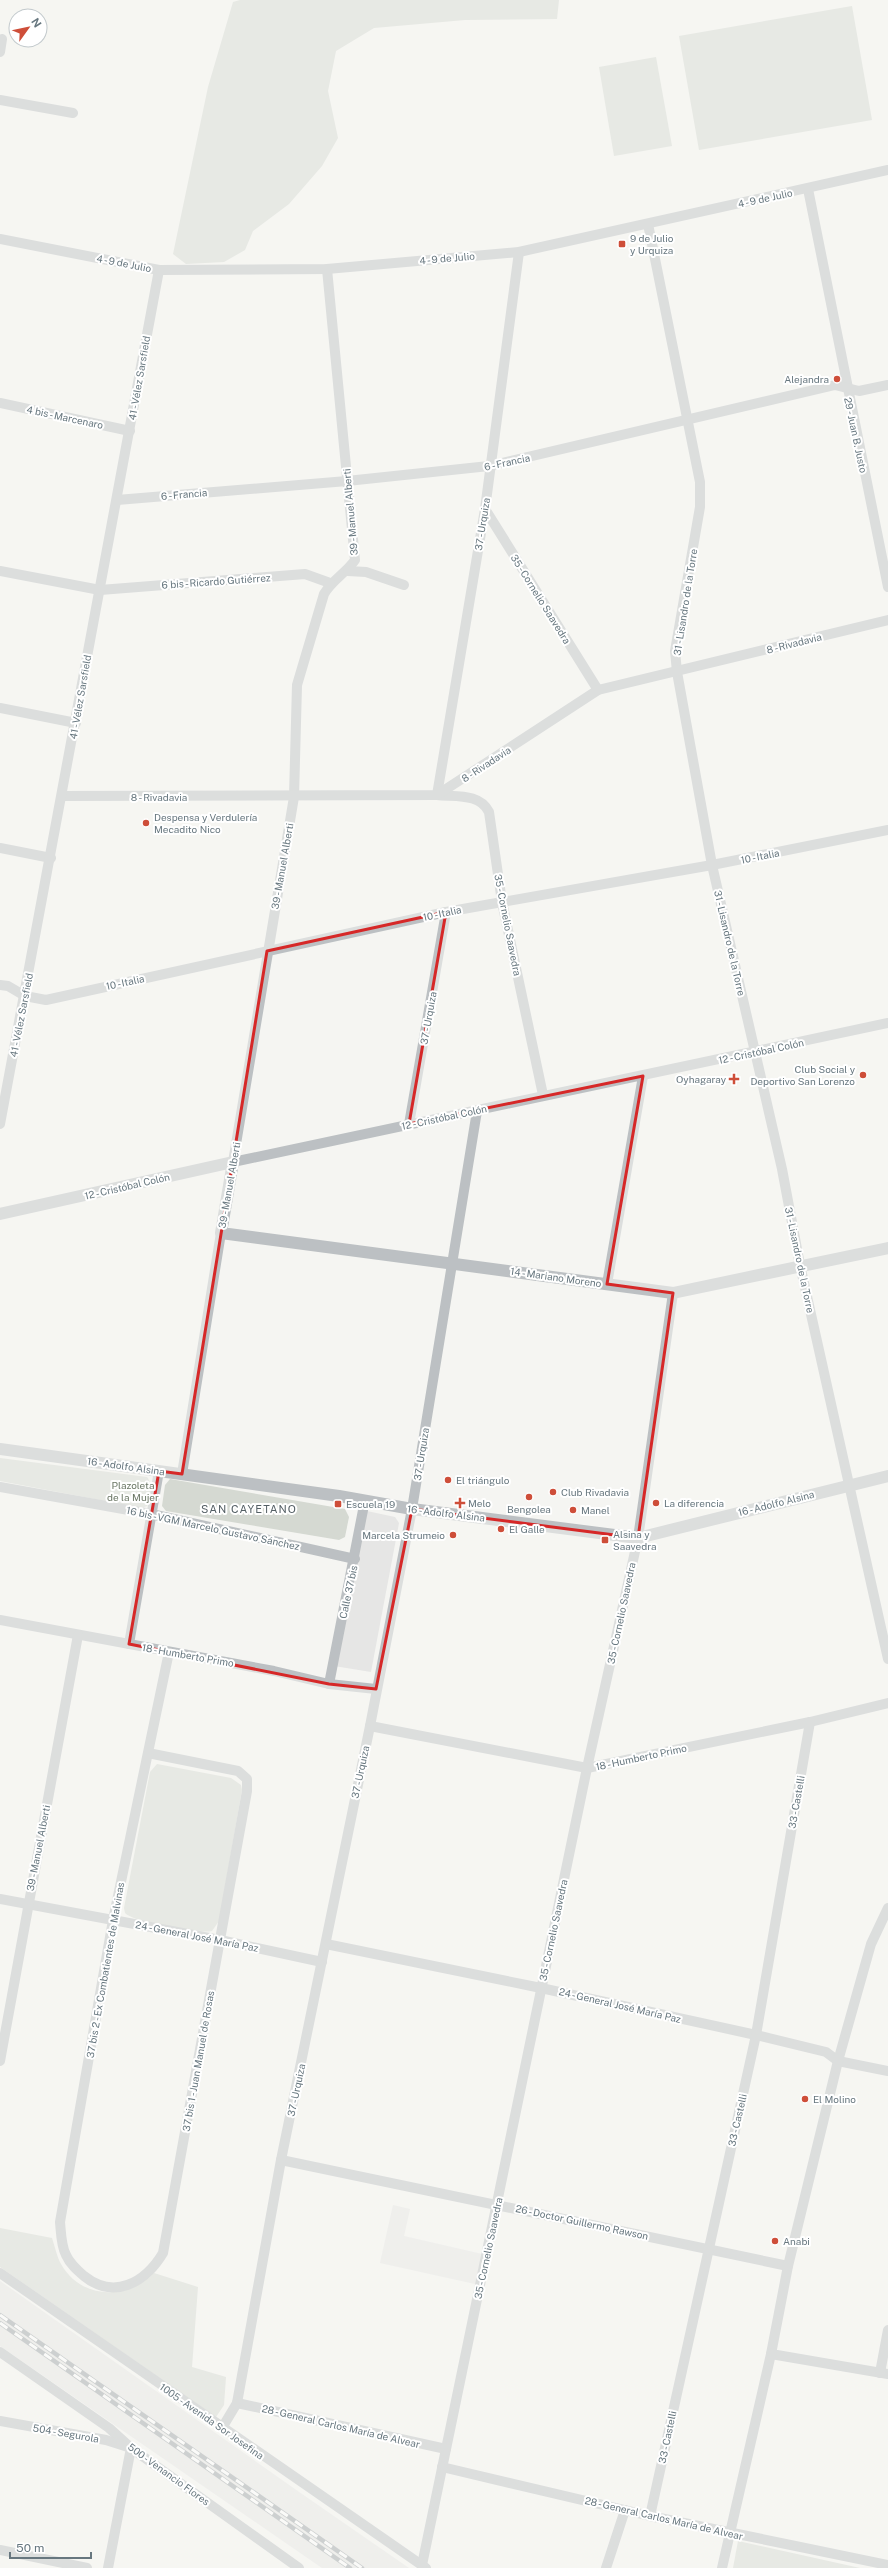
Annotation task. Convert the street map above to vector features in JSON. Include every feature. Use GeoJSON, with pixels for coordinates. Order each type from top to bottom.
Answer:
{"type":"FeatureCollection","features":[{"type":"Feature","properties":{"kind":"street"},"geometry":{"type":"LineString","coordinates":[[0,52],[2,39]]}},
{"type":"Feature","properties":{"kind":"street"},"geometry":{"type":"LineString","coordinates":[[0,100],[73,113]]}},
{"type":"Feature","properties":{"kind":"street","name":"4 - 9 de Julio"},"geometry":{"type":"LineString","coordinates":[[0,239],[159,270],[327,269],[519,252],[888,170]]}},
{"type":"Feature","properties":{"kind":"street","name":"29 - Juan B. Justo"},"geometry":{"type":"LineString","coordinates":[[808,189],[846,389],[888,587]]}},
{"type":"Feature","properties":{"kind":"street","name":"31 - Lisandro de la Torre"},"geometry":{"type":"LineString","coordinates":[[648,224],[686,420],[700,482],[700,507],[675,652],[677,672],[712,865],[782,1169],[800,1266],[888,1659]]}},
{"type":"Feature","properties":{"kind":"street","name":"37 - Urquiza"},"geometry":{"type":"LineString","coordinates":[[437,795],[484,509],[519,252]]}},
{"type":"Feature","properties":{"kind":"street","name":"39 - Manuel Alberti"},"geometry":{"type":"LineString","coordinates":[[182,1474],[267,951],[294,797],[297,685],[317,615],[330,583],[348,571],[355,560],[327,269]]}},
{"type":"Feature","properties":{"kind":"street","name":"41 - Vélez Sarsfield"},"geometry":{"type":"LineString","coordinates":[[0,1124],[1,1107],[25,996],[159,270]]}},
{"type":"Feature","properties":{"kind":"street","name":"6 - Francia"},"geometry":{"type":"LineString","coordinates":[[117,500],[347,481],[489,466],[835,385],[846,389],[859,391],[888,385]]}},
{"type":"Feature","properties":{"kind":"street","name":"4 bis - Marcenaro"},"geometry":{"type":"LineString","coordinates":[[0,403],[130,431]]}},
{"type":"Feature","properties":{"kind":"street","name":"35 - Cornelio Saavedra"},"geometry":{"type":"LineString","coordinates":[[484,509],[598,690]]}},
{"type":"Feature","properties":{"kind":"street"},"geometry":{"type":"LineString","coordinates":[[0,571],[100,590]]}},
{"type":"Feature","properties":{"kind":"street"},"geometry":{"type":"LineString","coordinates":[[348,571],[366,572],[404,585]]}},
{"type":"Feature","properties":{"kind":"street","name":"6 bis - Ricardo Gutiérrez"},"geometry":{"type":"LineString","coordinates":[[100,590],[305,574],[330,583]]}},
{"type":"Feature","properties":{"kind":"street","name":"8 - Rivadavia"},"geometry":{"type":"LineString","coordinates":[[62,796],[294,797],[437,795],[598,690],[888,620]]}},
{"type":"Feature","properties":{"kind":"street"},"geometry":{"type":"LineString","coordinates":[[0,708],[76,723]]}},
{"type":"Feature","properties":{"kind":"street","name":"35 - Cornelio Saavedra"},"geometry":{"type":"LineString","coordinates":[[437,795],[477,799],[485,804],[489,812],[502,902],[543,1095]]}},
{"type":"Feature","properties":{"kind":"street","name":"10 - Italia"},"geometry":{"type":"LineString","coordinates":[[0,985],[8,986],[25,996],[46,1000],[446,912],[712,865],[888,830]]}},
{"type":"Feature","properties":{"kind":"street"},"geometry":{"type":"LineString","coordinates":[[0,848],[50,858]]}},
{"type":"Feature","properties":{"kind":"street","name":"37 - Urquiza"},"geometry":{"type":"LineString","coordinates":[[409,1124],[446,912]]}},
{"type":"Feature","properties":{"kind":"street","name":"12 - Cristóbal Colón"},"geometry":{"type":"LineString","coordinates":[[0,1214],[233,1162],[477,1111],[543,1095],[643,1076],[888,1023]]}},
{"type":"Feature","properties":{"kind":"street"},"geometry":{"type":"LineString","coordinates":[[607,1284],[643,1076]]}},
{"type":"Feature","properties":{"kind":"street","name":"37 - Urquiza"},"geometry":{"type":"LineString","coordinates":[[222,2428],[237,2402],[281,2160],[370,1726],[412,1509],[477,1111]]}},
{"type":"Feature","properties":{"kind":"street","name":"14 - Mariano Moreno"},"geometry":{"type":"LineString","coordinates":[[221,1233],[452,1262],[673,1293],[888,1248]]}},
{"type":"Feature","properties":{"kind":"street","name":"35 - Cornelio Saavedra"},"geometry":{"type":"LineString","coordinates":[[424,2567],[442,2467],[541,1988],[587,1768],[638,1538],[673,1293]]}},
{"type":"Feature","properties":{"kind":"street","name":"16 - Adolfo Alsina"},"geometry":{"type":"LineString","coordinates":[[0,1449],[365,1500],[412,1509],[638,1538],[850,1484],[888,1476]]}},
{"type":"Feature","properties":{"kind":"street"},"geometry":{"type":"LineString","coordinates":[[129,1644],[159,1471]]}},
{"type":"Feature","properties":{"kind":"street","name":"16 bis - VGM Marcelo Gustavo Sánchez"},"geometry":{"type":"LineString","coordinates":[[0,1487],[151,1514],[355,1559]]}},
{"type":"Feature","properties":{"kind":"street","name":"Calle 37 bis"},"geometry":{"type":"LineString","coordinates":[[329,1684],[355,1559],[365,1500]]}},
{"type":"Feature","properties":{"kind":"street","name":"18 - Humberto Primo"},"geometry":{"type":"LineString","coordinates":[[0,1620],[274,1671],[329,1684],[376,1689]]}},
{"type":"Feature","properties":{"kind":"street","name":"39 - Manuel Alberti"},"geometry":{"type":"LineString","coordinates":[[0,2056],[78,1635]]}},
{"type":"Feature","properties":{"kind":"street","name":"37 bis 2 - Ex Combatientes de Malvinas"},"geometry":{"type":"LineString","coordinates":[[88,2279],[74,2268],[65,2255],[60,2222],[113,1920],[169,1652]]}},
{"type":"Feature","properties":{"kind":"street","name":"18 - Humberto Primo"},"geometry":{"type":"LineString","coordinates":[[370,1726],[587,1768],[810,1722],[888,1703]]}},
{"type":"Feature","properties":{"kind":"street","name":"33 - Castelli"},"geometry":{"type":"LineString","coordinates":[[650,2516],[756,2035],[810,1722]]}},
{"type":"Feature","properties":{"kind":"street","name":"37 bis 1 - Juan Manuel de Rosas"},"geometry":{"type":"LineString","coordinates":[[88,2279],[107,2289],[120,2287],[142,2277],[155,2266],[162,2253],[220,1940],[247,1780],[238,1771],[148,1753]]}},
{"type":"Feature","properties":{"kind":"street","name":"24 - General José María Paz"},"geometry":{"type":"LineString","coordinates":[[0,1899],[220,1940],[322,1962]]}},
{"type":"Feature","properties":{"kind":"street"},"geometry":{"type":"LineString","coordinates":[[722,2568],[771,2354],[788,2266],[838,2061],[856,1992],[871,1944],[884,1923],[888,1908]]}},
{"type":"Feature","properties":{"kind":"street","name":"24 - General José María Paz"},"geometry":{"type":"LineString","coordinates":[[326,1944],[541,1988],[756,2035],[826,2052],[838,2061],[888,2071]]}},
{"type":"Feature","properties":{"kind":"street","name":"26 - Doctor Guillermo Rawson"},"geometry":{"type":"LineString","coordinates":[[281,2160],[788,2266]]}},
{"type":"Feature","properties":{"kind":"street","name":"1005 - Avenida Sor Josefina"},"geometry":{"type":"LineString","coordinates":[[0,2273],[424,2567]]}},
{"type":"Feature","properties":{"kind":"street"},"geometry":{"type":"LineString","coordinates":[[771,2354],[884,2373],[888,2330]]}},
{"type":"Feature","properties":{"kind":"street","name":"500 - Venancio Flores"},"geometry":{"type":"LineString","coordinates":[[0,2352],[109,2428],[131,2448],[296,2567]]}},
{"type":"Feature","properties":{"kind":"street","name":"28 - General Carlos María de Alvear"},"geometry":{"type":"LineString","coordinates":[[237,2402],[446,2449]]}},
{"type":"Feature","properties":{"kind":"street","name":"504 - Segurola"},"geometry":{"type":"LineString","coordinates":[[0,2421],[106,2440],[131,2448]]}},
{"type":"Feature","properties":{"kind":"street"},"geometry":{"type":"LineString","coordinates":[[108,2568],[131,2448]]}},
{"type":"Feature","properties":{"kind":"street","name":"28 - General Carlos María de Alvear"},"geometry":{"type":"LineString","coordinates":[[442,2467],[650,2516],[888,2565]]}},
{"type":"Feature","properties":{"kind":"street"},"geometry":{"type":"LineString","coordinates":[[606,2568],[625,2510]]}},
{"type":"Feature","properties":{"kind":"street"},"geometry":{"type":"LineString","coordinates":[[0,2550],[87,2568]]}},
{"type":"Feature","properties":{"kind":"highlighted area"},"geometry":{"type":"Polygon","coordinates":[[[446,912],[409,1124],[643,1076],[607,1284],[673,1293],[638,1538],[412,1509],[376,1689],[329,1684],[129,1644],[159,1471],[182,1474],[267,951],[446,912]]]}},
{"type":"Feature","properties":{"kind":"shaded area"},"geometry":{"type":"Polygon","coordinates":[[[367,1511],[395,1517],[399,1523],[371,1672],[334,1666],[367,1511]]]}},
{"type":"Feature","properties":{"kind":"shaded area"},"geometry":{"type":"Polygon","coordinates":[[[393,2205],[410,2209],[404,2236],[482,2254],[475,2284],[380,2263],[393,2205]]]}},
{"type":"Feature","properties":{"kind":"shaded area"},"geometry":{"type":"Polygon","coordinates":[[[0,2281],[409,2568],[322,2568],[0,2346],[0,2281]]]}},
{"type":"Feature","properties":{"kind":"green space"},"geometry":{"type":"Polygon","coordinates":[[[240,0],[559,0],[557,19],[465,20],[374,28],[336,51],[328,91],[338,138],[322,166],[289,204],[253,231],[245,250],[224,262],[186,264],[173,254],[208,87],[233,2],[240,0]]]}},
{"type":"Feature","properties":{"kind":"green space"},"geometry":{"type":"Polygon","coordinates":[[[852,6],[872,120],[699,150],[679,36],[852,6]]]}},
{"type":"Feature","properties":{"kind":"green space"},"geometry":{"type":"Polygon","coordinates":[[[656,57],[672,146],[614,156],[599,67],[656,57]]]}},
{"type":"Feature","properties":{"kind":"green space","name":"Plazoleta de la Mujer"},"geometry":{"type":"Polygon","coordinates":[[[0,1458],[147,1477],[150,1483],[150,1496],[147,1506],[142,1508],[0,1481],[0,1458]]]}},
{"type":"Feature","properties":{"kind":"green space"},"geometry":{"type":"Polygon","coordinates":[[[170,1479],[345,1509],[349,1517],[345,1537],[339,1540],[166,1511],[162,1506],[165,1485],[170,1479]]]}},
{"type":"Feature","properties":{"kind":"green space"},"geometry":{"type":"Polygon","coordinates":[[[157,1764],[231,1778],[241,1785],[242,1790],[219,1921],[212,1931],[194,1931],[167,1927],[131,1917],[125,1913],[124,1908],[150,1772],[157,1764]]]}},
{"type":"Feature","properties":{"kind":"green space"},"geometry":{"type":"Polygon","coordinates":[[[0,2228],[52,2238],[61,2264],[70,2276],[80,2284],[92,2290],[118,2292],[143,2282],[154,2273],[198,2287],[192,2367],[226,2377],[224,2405],[216,2417],[0,2267],[0,2228]]]}},
{"type":"Feature","properties":{"kind":"green space"},"geometry":{"type":"Polygon","coordinates":[[[738,2541],[860,2568],[733,2568],[738,2541]]]}},
{"type":"Feature","properties":{"kind":"railway"},"geometry":{"type":"LineString","coordinates":[[0,2315],[362,2568]]}},
{"type":"Feature","properties":{"kind":"railway"},"geometry":{"type":"LineString","coordinates":[[0,2323],[350,2568]]}},
{"type":"Feature","properties":{"kind":"place","name":"9 de Julio y Urquiza"},"geometry":{"type":"Point","coordinates":[622,244]}},
{"type":"Feature","properties":{"kind":"place","name":"Alejandra"},"geometry":{"type":"Point","coordinates":[837,379]}},
{"type":"Feature","properties":{"kind":"place","name":"Despensa y Verdulería Mecadito Nico"},"geometry":{"type":"Point","coordinates":[146,823]}},
{"type":"Feature","properties":{"kind":"place","name":"Club Social y Deportivo San Lorenzo"},"geometry":{"type":"Point","coordinates":[863,1075]}},
{"type":"Feature","properties":{"kind":"place","name":"Oyhagaray"},"geometry":{"type":"Point","coordinates":[734,1079]}},
{"type":"Feature","properties":{"kind":"place","name":"El triángulo"},"geometry":{"type":"Point","coordinates":[448,1480]}},
{"type":"Feature","properties":{"kind":"place","name":"Club Rivadavia"},"geometry":{"type":"Point","coordinates":[553,1492]}},
{"type":"Feature","properties":{"kind":"place","name":"Bengolea"},"geometry":{"type":"Point","coordinates":[529,1497]}},
{"type":"Feature","properties":{"kind":"place","name":"Melo"},"geometry":{"type":"Point","coordinates":[460,1503]}},
{"type":"Feature","properties":{"kind":"place","name":"La diferencia"},"geometry":{"type":"Point","coordinates":[656,1503]}},
{"type":"Feature","properties":{"kind":"place","name":"Escuela 19"},"geometry":{"type":"Point","coordinates":[338,1504]}},
{"type":"Feature","properties":{"kind":"place","name":"Manel"},"geometry":{"type":"Point","coordinates":[573,1510]}},
{"type":"Feature","properties":{"kind":"place","name":"El Galle"},"geometry":{"type":"Point","coordinates":[501,1529]}},
{"type":"Feature","properties":{"kind":"place","name":"Marcela Strumeio"},"geometry":{"type":"Point","coordinates":[453,1535]}},
{"type":"Feature","properties":{"kind":"place","name":"Alsina y Saavedra"},"geometry":{"type":"Point","coordinates":[605,1540]}},
{"type":"Feature","properties":{"kind":"place","name":"El Molino"},"geometry":{"type":"Point","coordinates":[805,2099]}},
{"type":"Feature","properties":{"kind":"place","name":"Anabi"},"geometry":{"type":"Point","coordinates":[775,2241]}},
{"type":"Feature","properties":{"kind":"district","name":"SAN CAYETANO"},"geometry":{"type":"Point","coordinates":[249,1509]}}]}
